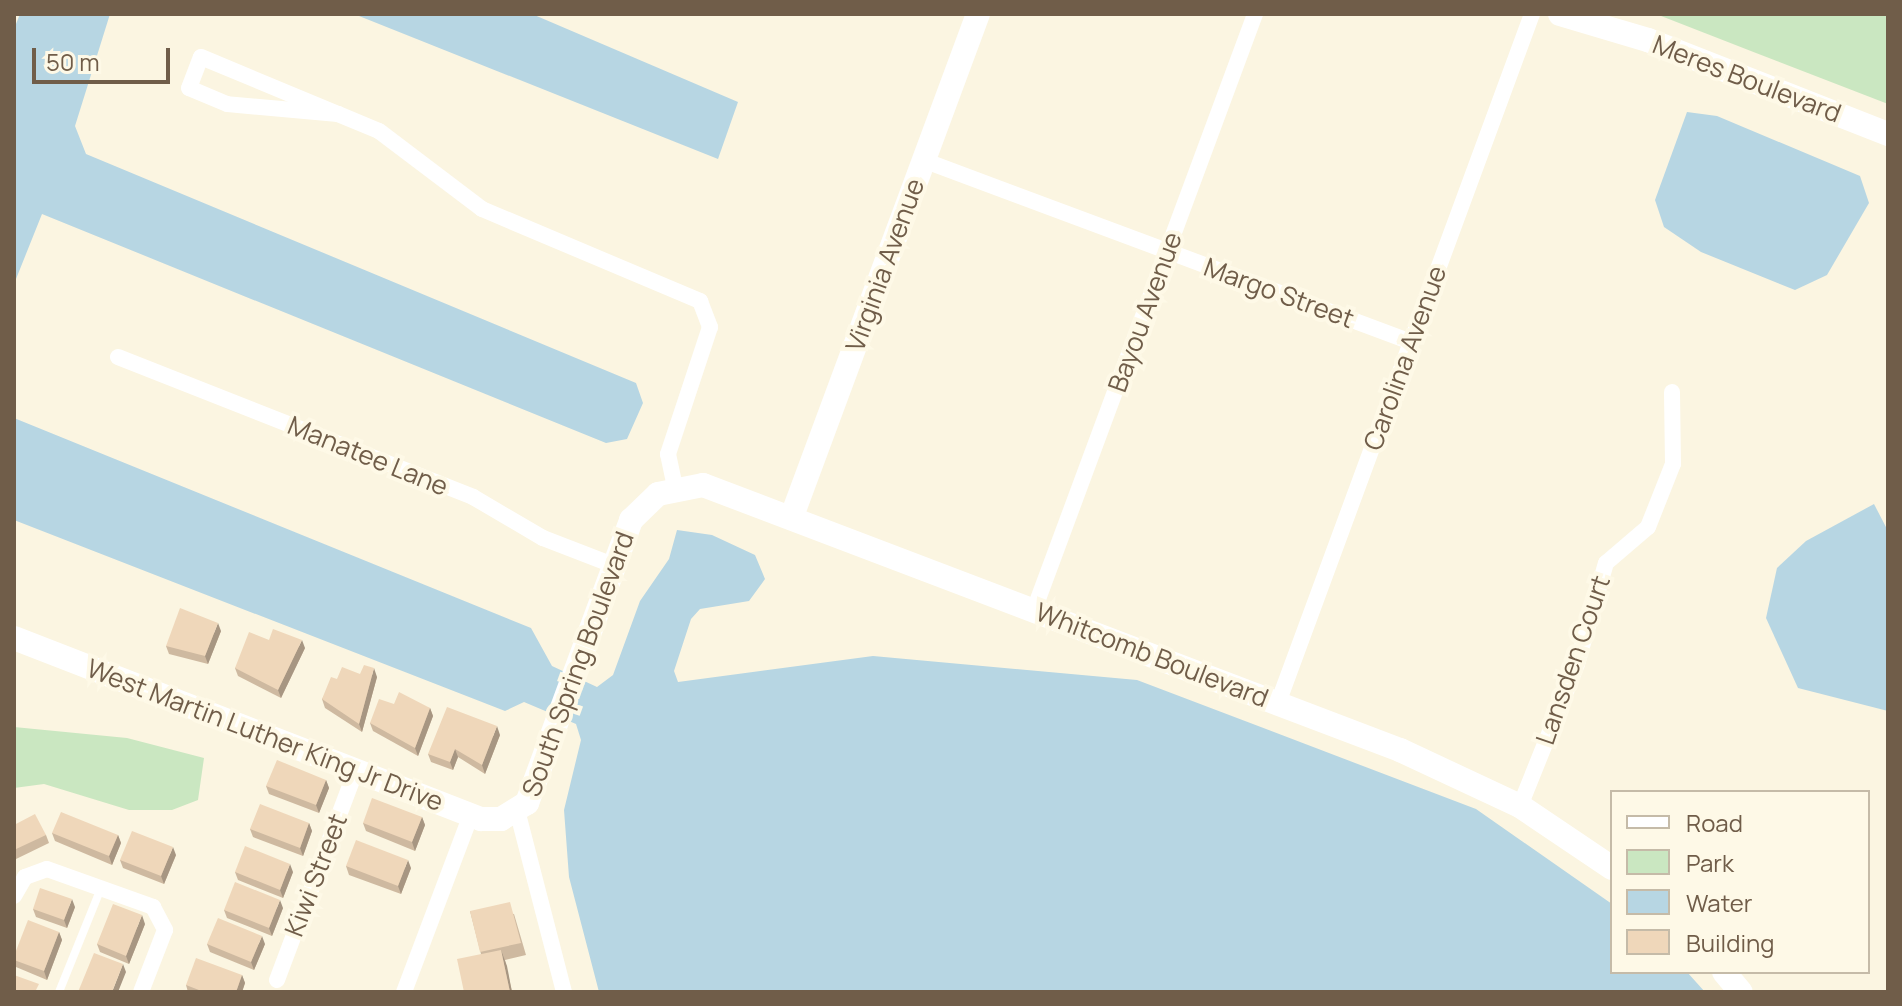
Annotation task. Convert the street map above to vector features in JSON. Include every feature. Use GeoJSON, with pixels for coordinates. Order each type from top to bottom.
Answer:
{"type":"FeatureCollection","features":[{"type":"Feature","properties":{"kind":"street","name":"Virginia Avenue"},"geometry":{"type":"LineString","coordinates":[[792,516],[978,14]]}},
{"type":"Feature","properties":{"kind":"street","name":"Bayou Avenue"},"geometry":{"type":"LineString","coordinates":[[1034,610],[1255,14]]}},
{"type":"Feature","properties":{"kind":"street","name":"Carolina Avenue"},"geometry":{"type":"LineString","coordinates":[[1278,703],[1532,14]]}},
{"type":"Feature","properties":{"kind":"street","name":"Meres Boulevard"},"geometry":{"type":"LineString","coordinates":[[1560,14],[1612,21],[1888,134]]}},
{"type":"Feature","properties":{"kind":"street"},"geometry":{"type":"LineString","coordinates":[[338,114],[227,104],[189,88],[201,57],[379,131],[482,209],[700,301],[710,327],[668,454],[675,488]]}},
{"type":"Feature","properties":{"kind":"street","name":"Margo Street"},"geometry":{"type":"LineString","coordinates":[[923,160],[1411,342]]}},
{"type":"Feature","properties":{"kind":"street","name":"Manatee Lane"},"geometry":{"type":"LineString","coordinates":[[118,357],[473,497],[543,538],[613,565]]}},
{"type":"Feature","properties":{"kind":"street","name":"Lansden Court"},"geometry":{"type":"LineString","coordinates":[[1520,806],[1577,664],[1606,563],[1648,527],[1673,464],[1672,392]]}},
{"type":"Feature","properties":{"kind":"street","name":"Whitcomb Boulevard"},"geometry":{"type":"LineString","coordinates":[[675,488],[721,489],[1278,703],[1520,806],[1610,867]]}},
{"type":"Feature","properties":{"kind":"street","name":"South Spring Boulevard"},"geometry":{"type":"LineString","coordinates":[[518,814],[635,514],[675,488]]}},
{"type":"Feature","properties":{"kind":"street","name":"West Martin Luther King Jr Drive"},"geometry":{"type":"LineString","coordinates":[[14,638],[471,815],[489,820],[518,814]]}},
{"type":"Feature","properties":{"kind":"street","name":"Kiwi Street"},"geometry":{"type":"LineString","coordinates":[[277,980],[356,770]]}},
{"type":"Feature","properties":{"kind":"street"},"geometry":{"type":"LineString","coordinates":[[518,814],[564,992]]}},
{"type":"Feature","properties":{"kind":"street"},"geometry":{"type":"LineString","coordinates":[[404,992],[471,815]]}},
{"type":"Feature","properties":{"kind":"street"},"geometry":{"type":"LineString","coordinates":[[14,896],[25,877],[47,869],[153,907],[165,930],[141,992]]}},
{"type":"Feature","properties":{"kind":"street"},"geometry":{"type":"LineString","coordinates":[[1726,974],[1741,992]]}},
{"type":"Feature","properties":{"kind":"lane"},"geometry":{"type":"LineString","coordinates":[[59,992],[101,888]]}},
{"type":"Feature","properties":{"kind":"green space"},"geometry":{"type":"Polygon","coordinates":[[[1656,14],[1888,14],[1888,104],[1756,53],[1656,14]]]}},
{"type":"Feature","properties":{"kind":"green space"},"geometry":{"type":"Polygon","coordinates":[[[14,727],[127,738],[204,758],[198,800],[172,810],[129,810],[44,784],[14,788],[14,727]]]}},
{"type":"Feature","properties":{"kind":"water"},"geometry":{"type":"Polygon","coordinates":[[[20,14],[110,14],[75,126],[86,154],[636,383],[643,403],[627,439],[606,443],[42,214],[14,284],[14,29],[20,14]]]}},
{"type":"Feature","properties":{"kind":"water"},"geometry":{"type":"Polygon","coordinates":[[[354,14],[532,14],[738,102],[718,159],[354,14]]]}},
{"type":"Feature","properties":{"kind":"water"},"geometry":{"type":"Polygon","coordinates":[[[1687,112],[1717,116],[1860,176],[1869,203],[1827,275],[1795,290],[1701,252],[1664,227],[1655,200],[1687,112]]]}},
{"type":"Feature","properties":{"kind":"water"},"geometry":{"type":"Polygon","coordinates":[[[14,418],[531,628],[552,666],[597,687],[613,675],[640,601],[669,559],[677,530],[712,535],[755,555],[765,579],[749,601],[700,609],[691,619],[674,671],[678,682],[873,656],[1137,680],[1476,809],[1610,903],[1610,974],[1689,974],[1705,992],[599,992],[569,877],[564,810],[581,740],[576,724],[524,702],[505,711],[14,520],[14,418]]]}},
{"type":"Feature","properties":{"kind":"water"},"geometry":{"type":"Polygon","coordinates":[[[1874,504],[1888,531],[1888,711],[1798,688],[1766,618],[1777,568],[1806,541],[1874,504]]]}},
{"type":"Feature","properties":{"kind":"building"},"geometry":{"type":"Polygon","coordinates":[[[180,608],[218,623],[205,656],[166,646],[180,608]]]}},
{"type":"Feature","properties":{"kind":"building"},"geometry":{"type":"Polygon","coordinates":[[[273,629],[302,640],[278,690],[235,668],[249,632],[269,640],[273,629]]]}},
{"type":"Feature","properties":{"kind":"building"},"geometry":{"type":"Polygon","coordinates":[[[364,665],[374,668],[359,724],[322,699],[331,677],[337,679],[342,667],[360,674],[364,665]]]}},
{"type":"Feature","properties":{"kind":"building"},"geometry":{"type":"Polygon","coordinates":[[[399,692],[430,708],[415,748],[370,723],[379,699],[394,704],[399,692]]]}},
{"type":"Feature","properties":{"kind":"building"},"geometry":{"type":"Polygon","coordinates":[[[447,707],[497,726],[482,765],[455,749],[450,762],[428,754],[447,707]]]}},
{"type":"Feature","properties":{"kind":"building"},"geometry":{"type":"Polygon","coordinates":[[[277,760],[326,780],[316,805],[266,786],[277,760]]]}},
{"type":"Feature","properties":{"kind":"building"},"geometry":{"type":"Polygon","coordinates":[[[372,798],[422,817],[412,842],[363,823],[372,798]]]}},
{"type":"Feature","properties":{"kind":"building"},"geometry":{"type":"Polygon","coordinates":[[[260,804],[309,823],[300,848],[250,829],[260,804]]]}},
{"type":"Feature","properties":{"kind":"building"},"geometry":{"type":"Polygon","coordinates":[[[61,812],[118,835],[109,856],[52,833],[61,812]]]}},
{"type":"Feature","properties":{"kind":"building"},"geometry":{"type":"Polygon","coordinates":[[[35,814],[46,835],[14,850],[14,825],[35,814]]]}},
{"type":"Feature","properties":{"kind":"building"},"geometry":{"type":"Polygon","coordinates":[[[132,831],[173,847],[161,876],[120,860],[132,831]]]}},
{"type":"Feature","properties":{"kind":"building"},"geometry":{"type":"Polygon","coordinates":[[[356,840],[408,860],[398,886],[346,866],[356,840]]]}},
{"type":"Feature","properties":{"kind":"building"},"geometry":{"type":"Polygon","coordinates":[[[245,846],[290,864],[280,890],[235,872],[245,846]]]}},
{"type":"Feature","properties":{"kind":"building"},"geometry":{"type":"Polygon","coordinates":[[[235,882],[280,900],[269,928],[224,910],[235,882]]]}},
{"type":"Feature","properties":{"kind":"building"},"geometry":{"type":"Polygon","coordinates":[[[40,888],[72,899],[64,920],[33,909],[40,888]]]}},
{"type":"Feature","properties":{"kind":"building"},"geometry":{"type":"Polygon","coordinates":[[[510,902],[521,943],[480,952],[470,911],[510,902]]]}},
{"type":"Feature","properties":{"kind":"building"},"geometry":{"type":"Polygon","coordinates":[[[113,904],[142,915],[126,956],[97,944],[113,904]]]}},
{"type":"Feature","properties":{"kind":"building"},"geometry":{"type":"Polygon","coordinates":[[[218,918],[262,936],[251,962],[207,944],[218,918]]]}},
{"type":"Feature","properties":{"kind":"building"},"geometry":{"type":"Polygon","coordinates":[[[28,920],[59,932],[44,971],[14,960],[28,920]]]}},
{"type":"Feature","properties":{"kind":"building"},"geometry":{"type":"Polygon","coordinates":[[[501,950],[510,992],[464,992],[457,959],[501,950]]]}},
{"type":"Feature","properties":{"kind":"building"},"geometry":{"type":"Polygon","coordinates":[[[94,953],[123,964],[112,992],[78,992],[94,953]]]}},
{"type":"Feature","properties":{"kind":"building"},"geometry":{"type":"Polygon","coordinates":[[[196,958],[242,975],[236,992],[204,992],[186,985],[196,958]]]}},
{"type":"Feature","properties":{"kind":"building"},"geometry":{"type":"Polygon","coordinates":[[[14,975],[39,984],[35,992],[14,992],[14,975]]]}}]}
